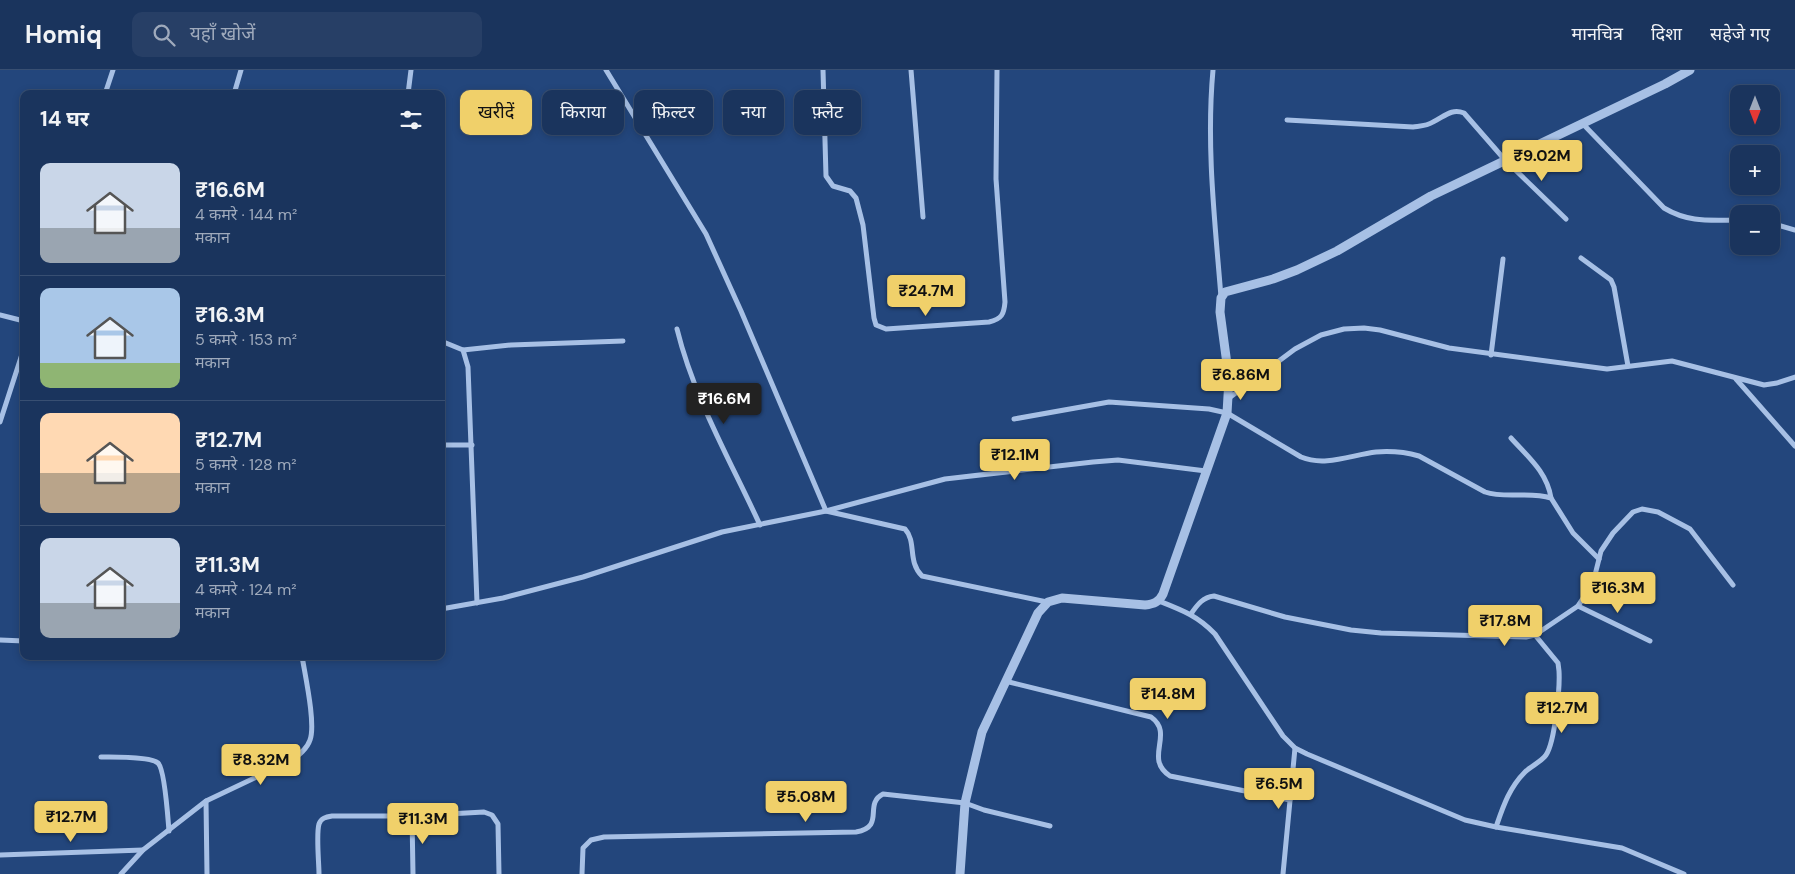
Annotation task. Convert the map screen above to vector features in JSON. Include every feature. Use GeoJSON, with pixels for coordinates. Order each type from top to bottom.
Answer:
{"type":"FeatureCollection","features":[{"type":"Feature","properties":{"kind":"street"},"geometry":{"type":"LineString","coordinates":[[107,90],[113,70]]}},
{"type":"Feature","properties":{"kind":"street"},"geometry":{"type":"LineString","coordinates":[[235,90],[241,70]]}},
{"type":"Feature","properties":{"kind":"street"},"geometry":{"type":"LineString","coordinates":[[408,90],[411,70]]}},
{"type":"Feature","properties":{"kind":"street"},"geometry":{"type":"LineString","coordinates":[[606,70],[706,234],[741,311],[826,511]]}},
{"type":"Feature","properties":{"kind":"street"},"geometry":{"type":"LineString","coordinates":[[823,70],[826,176],[833,186],[850,191],[856,198],[863,225],[874,318],[876,325],[886,329],[990,322],[998,320],[1003,316],[1005,302],[996,179],[996,70]]}},
{"type":"Feature","properties":{"kind":"street"},"geometry":{"type":"LineString","coordinates":[[911,70],[924,217]]}},
{"type":"Feature","properties":{"kind":"street"},"geometry":{"type":"LineString","coordinates":[[1160,601],[1227,413],[1229,398],[1229,379],[1220,312],[1221,298],[1211,177],[1211,97],[1214,70]]}},
{"type":"Feature","properties":{"kind":"street"},"geometry":{"type":"LineString","coordinates":[[1221,298],[1225,292],[1273,279],[1337,251],[1430,196],[1665,84],[1690,70]]}},
{"type":"Feature","properties":{"kind":"street"},"geometry":{"type":"LineString","coordinates":[[1287,120],[1412,126],[1433,123],[1451,112],[1458,111],[1464,113],[1504,160],[1566,219]]}},
{"type":"Feature","properties":{"kind":"street"},"geometry":{"type":"LineString","coordinates":[[1582,123],[1664,208],[1686,218],[1730,220]]}},
{"type":"Feature","properties":{"kind":"street"},"geometry":{"type":"LineString","coordinates":[[1780,226],[1795,230]]}},
{"type":"Feature","properties":{"kind":"street"},"geometry":{"type":"LineString","coordinates":[[1581,258],[1611,280],[1614,287],[1628,366]]}},
{"type":"Feature","properties":{"kind":"street"},"geometry":{"type":"LineString","coordinates":[[1491,355],[1503,259]]}},
{"type":"Feature","properties":{"kind":"street"},"geometry":{"type":"LineString","coordinates":[[0,315],[20,320]]}},
{"type":"Feature","properties":{"kind":"street"},"geometry":{"type":"LineString","coordinates":[[1229,398],[1295,349],[1321,335],[1344,329],[1364,328],[1380,330],[1449,348],[1607,369],[1672,361],[1764,385],[1778,383],[1795,377]]}},
{"type":"Feature","properties":{"kind":"street"},"geometry":{"type":"LineString","coordinates":[[677,329],[684,358],[700,399],[760,524]]}},
{"type":"Feature","properties":{"kind":"street"},"geometry":{"type":"LineString","coordinates":[[445,342],[463,350],[511,345],[623,341]]}},
{"type":"Feature","properties":{"kind":"street"},"geometry":{"type":"LineString","coordinates":[[463,350],[468,367],[477,603]]}},
{"type":"Feature","properties":{"kind":"street"},"geometry":{"type":"LineString","coordinates":[[0,422],[20,360]]}},
{"type":"Feature","properties":{"kind":"street"},"geometry":{"type":"LineString","coordinates":[[1735,378],[1795,446]]}},
{"type":"Feature","properties":{"kind":"street"},"geometry":{"type":"LineString","coordinates":[[1014,420],[1109,402],[1177,406],[1227,413],[1301,457],[1312,461],[1330,460],[1375,452],[1409,453],[1419,456],[1485,492],[1500,495],[1543,496],[1551,498]]}},
{"type":"Feature","properties":{"kind":"street"},"geometry":{"type":"LineString","coordinates":[[1511,438],[1544,477],[1549,485],[1551,498],[1574,533],[1599,559]]}},
{"type":"Feature","properties":{"kind":"street"},"geometry":{"type":"LineString","coordinates":[[445,445],[472,446]]}},
{"type":"Feature","properties":{"kind":"street"},"geometry":{"type":"LineString","coordinates":[[445,608],[477,603],[583,577],[722,532],[826,511],[945,479],[1118,460],[1206,471]]}},
{"type":"Feature","properties":{"kind":"street"},"geometry":{"type":"LineString","coordinates":[[1190,614],[1200,602],[1214,596],[1285,617],[1351,630],[1381,633],[1515,637],[1535,635],[1578,606],[1594,579],[1600,551],[1612,533],[1633,512],[1642,509],[1658,512],[1690,529],[1733,585]]}},
{"type":"Feature","properties":{"kind":"street"},"geometry":{"type":"LineString","coordinates":[[826,511],[905,529],[910,535],[916,570],[922,576],[1048,602],[1062,598],[1145,605],[1160,601],[1202,620],[1215,634],[1283,736],[1295,748],[1464,820],[1622,848],[1684,874]]}},
{"type":"Feature","properties":{"kind":"street"},"geometry":{"type":"LineString","coordinates":[[960,874],[965,803],[982,732],[1038,613],[1048,602]]}},
{"type":"Feature","properties":{"kind":"street"},"geometry":{"type":"LineString","coordinates":[[1578,606],[1650,641]]}},
{"type":"Feature","properties":{"kind":"street"},"geometry":{"type":"LineString","coordinates":[[1496,827],[1514,784],[1530,767],[1544,758],[1550,744],[1560,670],[1554,657],[1535,635]]}},
{"type":"Feature","properties":{"kind":"street"},"geometry":{"type":"LineString","coordinates":[[0,640],[20,642]]}},
{"type":"Feature","properties":{"kind":"street"},"geometry":{"type":"LineString","coordinates":[[121,874],[143,850],[206,801],[292,760],[302,753],[310,741],[313,729],[303,660]]}},
{"type":"Feature","properties":{"kind":"street"},"geometry":{"type":"LineString","coordinates":[[1005,681],[1151,717],[1158,722],[1161,731],[1160,768],[1170,776],[1290,800]]}},
{"type":"Feature","properties":{"kind":"street"},"geometry":{"type":"LineString","coordinates":[[1283,874],[1295,748]]}},
{"type":"Feature","properties":{"kind":"street"},"geometry":{"type":"LineString","coordinates":[[101,756],[137,758],[158,763],[162,769],[169,831]]}},
{"type":"Feature","properties":{"kind":"street"},"geometry":{"type":"LineString","coordinates":[[582,874],[583,848],[591,840],[604,837],[856,832],[869,828],[872,823],[875,802],[878,796],[883,794],[965,803],[984,810],[1050,826]]}},
{"type":"Feature","properties":{"kind":"street"},"geometry":{"type":"LineString","coordinates":[[206,801],[207,874]]}},
{"type":"Feature","properties":{"kind":"street"},"geometry":{"type":"LineString","coordinates":[[319,874],[318,832],[319,824],[324,818],[332,816],[412,816],[484,812],[492,815],[498,824],[499,874]]}},
{"type":"Feature","properties":{"kind":"street"},"geometry":{"type":"LineString","coordinates":[[412,816],[413,874]]}},
{"type":"Feature","properties":{"kind":"street"},"geometry":{"type":"LineString","coordinates":[[0,855],[143,850]]}}]}
